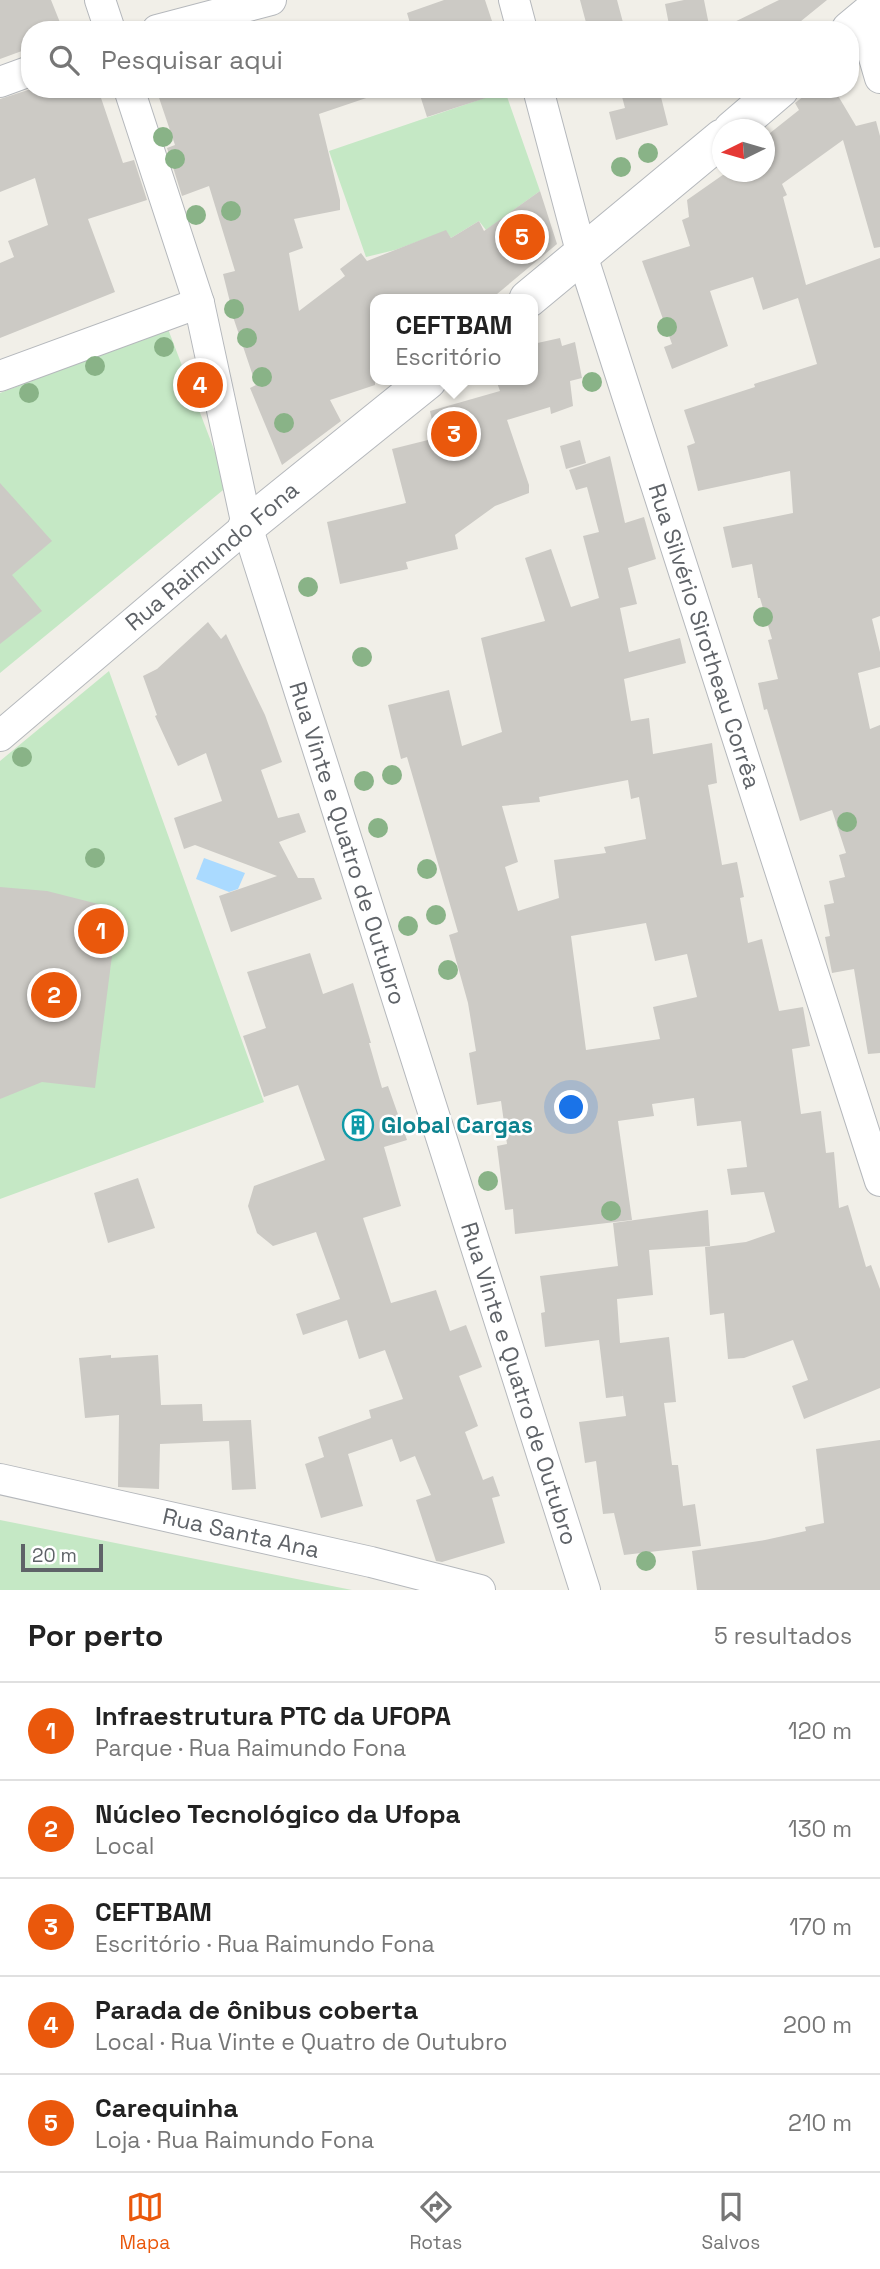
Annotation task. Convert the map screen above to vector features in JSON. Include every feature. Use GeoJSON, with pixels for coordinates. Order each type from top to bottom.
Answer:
{"type":"FeatureCollection","features":[{"type":"Feature","properties":{"kind":"street"},"geometry":{"type":"LineString","coordinates":[[100,0],[107,21]]}},
{"type":"Feature","properties":{"kind":"street"},"geometry":{"type":"LineString","coordinates":[[191,21],[271,0]]}},
{"type":"Feature","properties":{"kind":"street"},"geometry":{"type":"LineString","coordinates":[[514,0],[520,21]]}},
{"type":"Feature","properties":{"kind":"street"},"geometry":{"type":"LineString","coordinates":[[865,18],[880,78]]}},
{"type":"Feature","properties":{"kind":"street"},"geometry":{"type":"LineString","coordinates":[[0,82],[21,74]]}},
{"type":"Feature","properties":{"kind":"street","name":"Rua Vinte e Quatro de Outubro"},"geometry":{"type":"LineString","coordinates":[[132,98],[199,303],[247,526],[585,1590]]}},
{"type":"Feature","properties":{"kind":"street","name":"Rua Silvério Sirotheau Corrêa"},"geometry":{"type":"LineString","coordinates":[[540,98],[582,255],[880,1181]]}},
{"type":"Feature","properties":{"kind":"street"},"geometry":{"type":"LineString","coordinates":[[745,119],[769,98]]}},
{"type":"Feature","properties":{"kind":"street"},"geometry":{"type":"LineString","coordinates":[[534,294],[712,147]]}},
{"type":"Feature","properties":{"kind":"street"},"geometry":{"type":"LineString","coordinates":[[0,376],[199,303]]}},
{"type":"Feature","properties":{"kind":"street","name":"Rua Raimundo Fona"},"geometry":{"type":"LineString","coordinates":[[0,736],[247,526],[422,385]]}},
{"type":"Feature","properties":{"kind":"street","name":"Rua Santa Ana"},"geometry":{"type":"LineString","coordinates":[[0,1479],[371,1562],[480,1590]]}},
{"type":"Feature","properties":{"kind":"green space"},"geometry":{"type":"Polygon","coordinates":[[[484,98],[507,98],[540,191],[486,230],[479,221],[451,238],[446,231],[395,250],[366,257],[329,151],[484,98]]]}},
{"type":"Feature","properties":{"kind":"green space"},"geometry":{"type":"Polygon","coordinates":[[[168,329],[228,486],[0,673],[0,393],[168,329]]]}},
{"type":"Feature","properties":{"kind":"green space"},"geometry":{"type":"Polygon","coordinates":[[[109,671],[264,1102],[0,1199],[0,761],[109,671]]]}},
{"type":"Feature","properties":{"kind":"green space"},"geometry":{"type":"Polygon","coordinates":[[[0,1520],[352,1590],[0,1590],[0,1520]]]}},
{"type":"Feature","properties":{"kind":"water"},"geometry":{"type":"Polygon","coordinates":[[[204,858],[245,873],[238,889],[229,892],[196,879],[204,858]]]}},
{"type":"Feature","properties":{"kind":"building"},"geometry":{"type":"Polygon","coordinates":[[[0,0],[51,0],[59,21],[21,21],[21,51],[0,59],[0,0]]]}},
{"type":"Feature","properties":{"kind":"building"},"geometry":{"type":"Polygon","coordinates":[[[444,0],[485,0],[492,21],[409,21],[407,13],[444,0]]]}},
{"type":"Feature","properties":{"kind":"building"},"geometry":{"type":"Polygon","coordinates":[[[580,0],[617,0],[623,21],[586,21],[580,0]]]}},
{"type":"Feature","properties":{"kind":"building"},"geometry":{"type":"Polygon","coordinates":[[[704,0],[708,21],[668,21],[665,4],[704,0]]]}},
{"type":"Feature","properties":{"kind":"building"},"geometry":{"type":"Polygon","coordinates":[[[779,0],[827,0],[801,21],[736,21],[779,0]]]}},
{"type":"Feature","properties":{"kind":"building"},"geometry":{"type":"Polygon","coordinates":[[[21,92],[21,98],[101,98],[123,163],[134,160],[147,200],[88,219],[115,292],[0,338],[0,263],[14,257],[8,241],[48,225],[35,178],[0,192],[0,99],[21,92]]]}},
{"type":"Feature","properties":{"kind":"building"},"geometry":{"type":"Polygon","coordinates":[[[159,98],[366,98],[319,114],[340,200],[340,210],[294,219],[303,248],[289,253],[299,311],[345,276],[340,269],[361,253],[367,261],[446,230],[451,238],[479,221],[484,231],[540,191],[557,244],[497,294],[370,294],[370,385],[375,385],[330,400],[341,421],[282,465],[250,388],[256,385],[228,302],[223,274],[235,271],[209,186],[182,196],[167,148],[175,145],[159,98]]]}},
{"type":"Feature","properties":{"kind":"building"},"geometry":{"type":"Polygon","coordinates":[[[421,98],[486,98],[427,117],[421,98]]]}},
{"type":"Feature","properties":{"kind":"building"},"geometry":{"type":"Polygon","coordinates":[[[622,98],[661,98],[668,125],[616,140],[609,112],[625,108],[622,98]]]}},
{"type":"Feature","properties":{"kind":"building"},"geometry":{"type":"Polygon","coordinates":[[[801,98],[839,98],[856,126],[876,121],[880,136],[880,247],[874,248],[843,140],[782,184],[787,195],[783,197],[806,285],[880,258],[880,616],[872,619],[880,652],[880,667],[858,673],[870,729],[880,725],[880,1053],[868,1054],[854,969],[832,973],[825,937],[830,936],[824,905],[834,903],[829,881],[845,877],[839,855],[846,853],[832,810],[800,821],[767,709],[764,710],[758,683],[778,679],[768,640],[772,639],[758,598],[752,564],[732,568],[723,527],[793,513],[790,471],[698,491],[687,446],[695,443],[684,410],[817,364],[798,298],[763,310],[753,277],[710,291],[728,346],[672,369],[664,347],[672,344],[642,261],[690,246],[682,220],[689,217],[687,200],[713,182],[775,182],[775,129],[799,110],[795,103],[801,98]]]}},
{"type":"Feature","properties":{"kind":"building"},"geometry":{"type":"Polygon","coordinates":[[[560,338],[562,346],[575,342],[582,378],[570,381],[573,406],[551,414],[550,407],[507,420],[529,485],[529,493],[495,506],[455,535],[458,549],[406,562],[408,569],[340,584],[327,522],[406,503],[392,449],[436,438],[430,411],[500,391],[498,385],[538,385],[538,343],[560,338]]]}},
{"type":"Feature","properties":{"kind":"building"},"geometry":{"type":"Polygon","coordinates":[[[580,440],[586,463],[566,469],[560,446],[580,440]]]}},
{"type":"Feature","properties":{"kind":"building"},"geometry":{"type":"Polygon","coordinates":[[[610,456],[625,523],[644,517],[656,559],[628,568],[637,604],[620,608],[629,652],[680,638],[686,663],[624,679],[631,721],[649,718],[653,754],[712,743],[717,783],[708,785],[722,865],[737,862],[744,897],[740,898],[748,943],[762,939],[779,1011],[803,1007],[810,1046],[792,1049],[801,1114],[821,1111],[826,1153],[834,1152],[839,1208],[848,1205],[866,1267],[871,1265],[880,1289],[880,1388],[804,1419],[792,1386],[808,1380],[793,1340],[744,1358],[728,1359],[724,1313],[710,1315],[705,1247],[746,1242],[775,1232],[764,1192],[731,1195],[727,1169],[747,1167],[741,1121],[697,1126],[694,1098],[652,1104],[654,1116],[618,1121],[632,1220],[515,1234],[513,1209],[505,1210],[497,1146],[507,1144],[501,1101],[477,1105],[469,1053],[476,1051],[468,1003],[449,935],[458,932],[407,757],[401,759],[388,705],[449,690],[462,746],[502,732],[481,638],[545,621],[525,558],[551,549],[571,607],[599,598],[583,536],[599,532],[587,487],[576,490],[569,470],[610,456]],[[628,780],[539,797],[540,802],[502,806],[518,862],[505,867],[518,911],[559,898],[554,860],[606,853],[604,847],[646,839],[639,797],[631,799],[628,780]],[[646,923],[571,936],[586,1050],[660,1039],[653,1007],[697,997],[687,954],[655,961],[646,923]]]}},
{"type":"Feature","properties":{"kind":"building"},"geometry":{"type":"Polygon","coordinates":[[[0,483],[52,541],[12,575],[42,611],[0,644],[0,483]]]}},
{"type":"Feature","properties":{"kind":"building"},"geometry":{"type":"Polygon","coordinates":[[[208,622],[221,639],[226,634],[265,715],[282,762],[261,770],[278,818],[299,813],[306,832],[279,842],[298,878],[314,878],[322,899],[231,932],[219,896],[277,876],[195,845],[184,849],[174,818],[222,801],[206,753],[178,766],[155,716],[157,715],[143,676],[157,669],[208,622]]]}},
{"type":"Feature","properties":{"kind":"building"},"geometry":{"type":"Polygon","coordinates":[[[0,887],[47,891],[118,909],[95,1088],[42,1082],[0,1099],[0,887]]]}},
{"type":"Feature","properties":{"kind":"building"},"geometry":{"type":"Polygon","coordinates":[[[310,953],[323,994],[353,983],[382,1088],[388,1086],[407,1140],[384,1147],[401,1206],[363,1218],[391,1303],[436,1290],[450,1331],[466,1325],[482,1367],[459,1376],[478,1426],[465,1432],[483,1480],[493,1476],[500,1496],[492,1498],[505,1543],[442,1562],[436,1561],[416,1500],[431,1495],[415,1456],[400,1462],[392,1439],[348,1454],[363,1506],[321,1518],[305,1464],[324,1457],[318,1437],[371,1418],[369,1410],[403,1399],[385,1350],[359,1359],[347,1320],[303,1335],[296,1314],[340,1299],[316,1232],[273,1246],[257,1233],[248,1206],[254,1186],[325,1160],[298,1085],[264,1097],[243,1036],[266,1028],[247,972],[310,953]]]}},
{"type":"Feature","properties":{"kind":"building"},"geometry":{"type":"Polygon","coordinates":[[[138,1178],[155,1228],[108,1243],[94,1193],[138,1178]]]}},
{"type":"Feature","properties":{"kind":"building"},"geometry":{"type":"Polygon","coordinates":[[[708,1210],[710,1246],[649,1250],[653,1295],[617,1299],[620,1343],[669,1337],[676,1402],[664,1403],[672,1465],[678,1465],[683,1506],[695,1504],[701,1546],[624,1555],[614,1513],[603,1514],[596,1461],[585,1463],[579,1422],[626,1416],[622,1388],[623,1396],[606,1398],[599,1340],[545,1347],[541,1313],[545,1312],[540,1276],[618,1266],[613,1223],[708,1210]]]}},
{"type":"Feature","properties":{"kind":"building"},"geometry":{"type":"Polygon","coordinates":[[[111,1355],[111,1358],[158,1355],[161,1405],[202,1404],[203,1421],[251,1420],[256,1489],[232,1490],[229,1441],[160,1444],[159,1489],[118,1487],[119,1415],[85,1418],[79,1358],[111,1355]]]}},
{"type":"Feature","properties":{"kind":"building"},"geometry":{"type":"Polygon","coordinates":[[[880,1440],[880,1590],[697,1590],[692,1551],[765,1540],[806,1531],[805,1527],[824,1523],[816,1449],[880,1440]]]}},
{"type":"Feature","properties":{"kind":"place","name":"Carequinha"},"geometry":{"type":"Point","coordinates":[522,237]}},
{"type":"Feature","properties":{"kind":"place","name":"Parada de ônibus coberta"},"geometry":{"type":"Point","coordinates":[200,385]}},
{"type":"Feature","properties":{"kind":"place","name":"CEFTBAM"},"geometry":{"type":"Point","coordinates":[454,434]}},
{"type":"Feature","properties":{"kind":"place","name":"Infraestrutura PTC da UFOPA"},"geometry":{"type":"Point","coordinates":[101,931]}},
{"type":"Feature","properties":{"kind":"place","name":"Núcleo Tecnológico da Ufopa"},"geometry":{"type":"Point","coordinates":[54,995]}},
{"type":"Feature","properties":{"kind":"place","name":"Global Cargas"},"geometry":{"type":"Point","coordinates":[358,1125]}}]}
